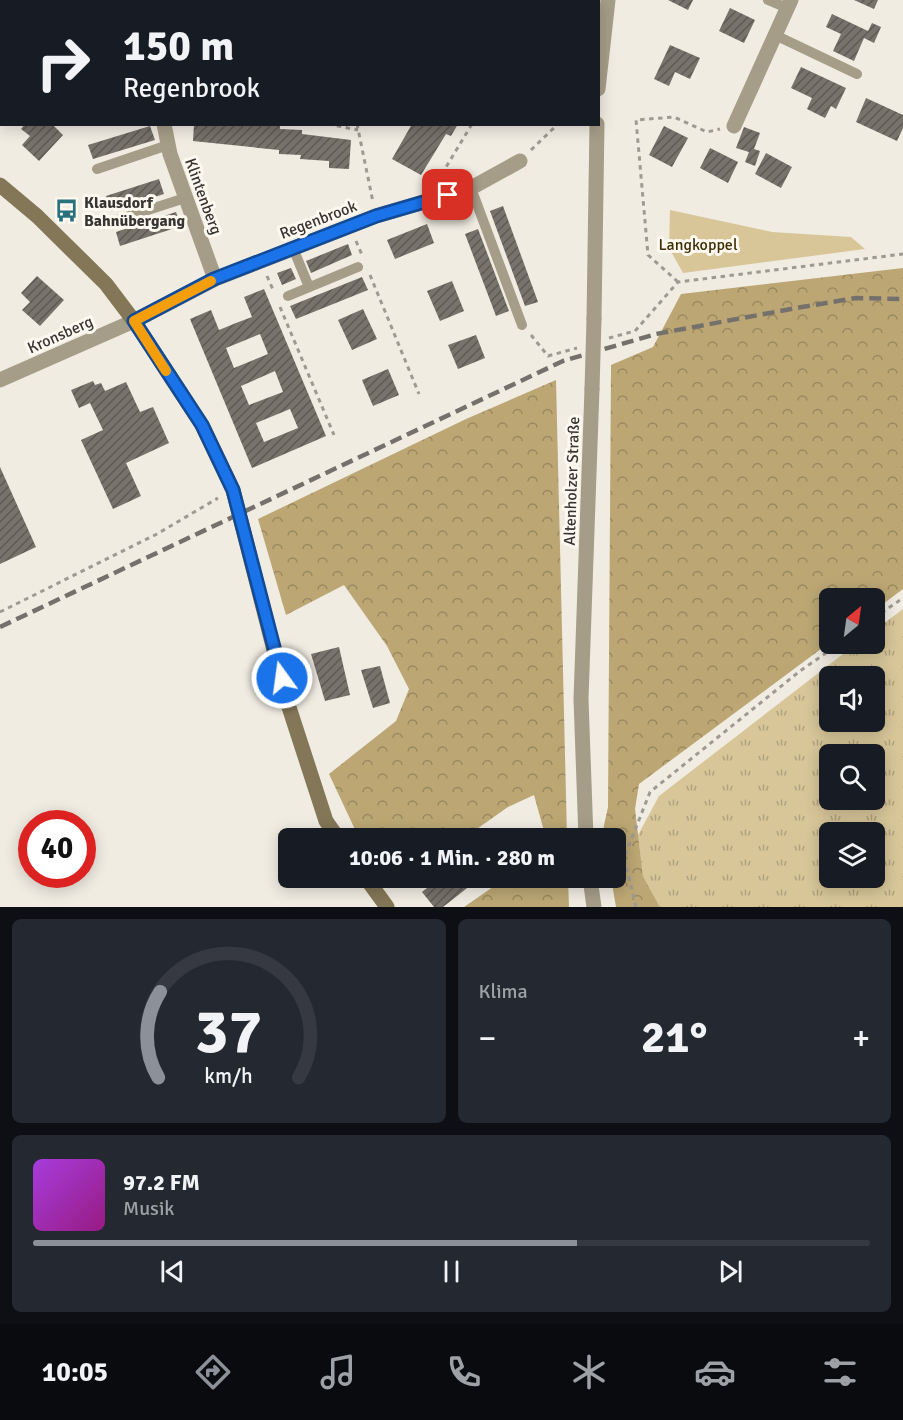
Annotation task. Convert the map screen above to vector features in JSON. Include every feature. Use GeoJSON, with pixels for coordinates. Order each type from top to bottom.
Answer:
{"type":"FeatureCollection","features":[{"type":"Feature","properties":{"kind":"street"},"geometry":{"type":"LineString","coordinates":[[600,71],[608,0]]}},
{"type":"Feature","properties":{"kind":"street"},"geometry":{"type":"LineString","coordinates":[[734,126],[789,4]]}},
{"type":"Feature","properties":{"kind":"street","name":"Klintenberg"},"geometry":{"type":"LineString","coordinates":[[164,126],[168,145],[214,279]]}},
{"type":"Feature","properties":{"kind":"street","name":"Altenholzer Straße"},"geometry":{"type":"LineString","coordinates":[[586,828],[581,699],[594,319],[597,126]]}},
{"type":"Feature","properties":{"kind":"street","name":"Regenbrook"},"geometry":{"type":"LineString","coordinates":[[134,321],[214,279],[376,216],[471,188],[520,161]]}},
{"type":"Feature","properties":{"kind":"street"},"geometry":{"type":"LineString","coordinates":[[0,184],[37,216],[106,284],[134,321],[202,425],[233,490],[287,701],[326,821],[331,828]]}},
{"type":"Feature","properties":{"kind":"street","name":"Kronsberg"},"geometry":{"type":"LineString","coordinates":[[0,380],[134,321]]}},
{"type":"Feature","properties":{"kind":"street"},"geometry":{"type":"LineString","coordinates":[[373,888],[387,907]]}},
{"type":"Feature","properties":{"kind":"street"},"geometry":{"type":"LineString","coordinates":[[592,888],[594,907]]}},
{"type":"Feature","properties":{"kind":"lane"},"geometry":{"type":"LineString","coordinates":[[768,0],[789,4]]}},
{"type":"Feature","properties":{"kind":"lane"},"geometry":{"type":"LineString","coordinates":[[775,34],[857,74]]}},
{"type":"Feature","properties":{"kind":"lane"},"geometry":{"type":"LineString","coordinates":[[97,169],[168,145]]}},
{"type":"Feature","properties":{"kind":"lane"},"geometry":{"type":"LineString","coordinates":[[471,188],[522,324]]}},
{"type":"Feature","properties":{"kind":"lane"},"geometry":{"type":"LineString","coordinates":[[114,221],[186,198]]}},
{"type":"Feature","properties":{"kind":"lane"},"geometry":{"type":"LineString","coordinates":[[293,248],[309,287]]}},
{"type":"Feature","properties":{"kind":"lane"},"geometry":{"type":"LineString","coordinates":[[288,296],[361,266]]}},
{"type":"Feature","properties":{"kind":"path"},"geometry":{"type":"LineString","coordinates":[[678,282],[648,255],[636,120],[674,117],[707,132],[734,126]]}},
{"type":"Feature","properties":{"kind":"path"},"geometry":{"type":"LineString","coordinates":[[338,126],[358,130]]}},
{"type":"Feature","properties":{"kind":"path"},"geometry":{"type":"LineString","coordinates":[[357,126],[376,216]]}},
{"type":"Feature","properties":{"kind":"path"},"geometry":{"type":"LineString","coordinates":[[425,201],[471,126]]}},
{"type":"Feature","properties":{"kind":"path"},"geometry":{"type":"LineString","coordinates":[[520,161],[556,126]]}},
{"type":"Feature","properties":{"kind":"path"},"geometry":{"type":"LineString","coordinates":[[350,226],[361,266]]}},
{"type":"Feature","properties":{"kind":"path"},"geometry":{"type":"LineString","coordinates":[[602,340],[635,331],[678,282],[903,254]]}},
{"type":"Feature","properties":{"kind":"path"},"geometry":{"type":"LineString","coordinates":[[261,261],[274,294]]}},
{"type":"Feature","properties":{"kind":"path"},"geometry":{"type":"LineString","coordinates":[[370,275],[419,394]]}},
{"type":"Feature","properties":{"kind":"path"},"geometry":{"type":"LineString","coordinates":[[279,304],[334,435]]}},
{"type":"Feature","properties":{"kind":"path"},"geometry":{"type":"LineString","coordinates":[[522,324],[548,356],[580,346]]}},
{"type":"Feature","properties":{"kind":"path"},"geometry":{"type":"LineString","coordinates":[[0,612],[157,534],[170,524],[233,490]]}},
{"type":"Feature","properties":{"kind":"path"},"geometry":{"type":"LineString","coordinates":[[885,610],[903,598]]}},
{"type":"Feature","properties":{"kind":"path"},"geometry":{"type":"LineString","coordinates":[[636,907],[624,858],[650,792],[800,670],[823,654]]}},
{"type":"Feature","properties":{"kind":"green space","name":"Langkoppel"},"geometry":{"type":"Polygon","coordinates":[[[670,210],[772,232],[851,237],[865,249],[683,273],[669,248],[670,210]]]}},
{"type":"Feature","properties":{"kind":"green space"},"geometry":{"type":"Polygon","coordinates":[[[903,268],[903,589],[885,602],[885,588],[819,588],[819,650],[639,784],[635,809],[643,876],[660,907],[616,907],[613,888],[626,888],[626,828],[603,828],[608,807],[611,365],[653,347],[681,294],[903,268]]]}},
{"type":"Feature","properties":{"kind":"green space"},"geometry":{"type":"Polygon","coordinates":[[[556,380],[567,828],[543,828],[534,795],[508,807],[478,828],[354,828],[329,774],[396,721],[409,689],[387,646],[344,585],[286,615],[258,519],[466,419],[556,380]]]}},
{"type":"Feature","properties":{"kind":"green space"},"geometry":{"type":"Polygon","coordinates":[[[903,609],[903,907],[660,907],[643,876],[638,835],[659,796],[819,673],[819,732],[885,732],[885,666],[827,666],[843,654],[885,654],[885,622],[903,609]]]}},
{"type":"Feature","properties":{"kind":"green space"},"geometry":{"type":"Polygon","coordinates":[[[492,888],[568,888],[569,907],[464,907],[492,888]]]}},
{"type":"Feature","properties":{"kind":"building"},"geometry":{"type":"Polygon","coordinates":[[[668,0],[693,0],[688,10],[668,0]]]}},
{"type":"Feature","properties":{"kind":"building"},"geometry":{"type":"Polygon","coordinates":[[[854,0],[878,0],[874,9],[854,0]]]}},
{"type":"Feature","properties":{"kind":"building"},"geometry":{"type":"Polygon","coordinates":[[[730,8],[755,20],[744,43],[719,31],[730,8]]]}},
{"type":"Feature","properties":{"kind":"building"},"geometry":{"type":"Polygon","coordinates":[[[832,14],[868,31],[872,23],[881,27],[874,43],[864,38],[854,61],[833,51],[841,34],[826,27],[832,14]]]}},
{"type":"Feature","properties":{"kind":"building"},"geometry":{"type":"Polygon","coordinates":[[[670,45],[700,58],[690,79],[675,72],[669,86],[654,79],[670,45]]]}},
{"type":"Feature","properties":{"kind":"building"},"geometry":{"type":"Polygon","coordinates":[[[801,67],[846,88],[836,109],[831,106],[825,118],[807,109],[812,98],[791,88],[801,67]]]}},
{"type":"Feature","properties":{"kind":"building"},"geometry":{"type":"Polygon","coordinates":[[[866,98],[903,115],[903,128],[897,141],[856,122],[866,98]]]}},
{"type":"Feature","properties":{"kind":"building"},"geometry":{"type":"Polygon","coordinates":[[[23,126],[54,126],[63,135],[39,161],[22,145],[30,136],[21,129],[23,126]]]}},
{"type":"Feature","properties":{"kind":"building"},"geometry":{"type":"Polygon","coordinates":[[[150,126],[155,140],[93,159],[88,145],[150,126]]]}},
{"type":"Feature","properties":{"kind":"building"},"geometry":{"type":"Polygon","coordinates":[[[194,126],[280,126],[280,129],[302,130],[302,134],[351,140],[349,169],[329,168],[329,161],[300,159],[301,155],[279,154],[279,150],[193,141],[194,126]]]}},
{"type":"Feature","properties":{"kind":"building"},"geometry":{"type":"Polygon","coordinates":[[[411,126],[457,126],[451,136],[446,134],[421,175],[392,159],[411,126]]]}},
{"type":"Feature","properties":{"kind":"building"},"geometry":{"type":"Polygon","coordinates":[[[664,126],[688,138],[672,167],[649,155],[664,126]]]}},
{"type":"Feature","properties":{"kind":"building"},"geometry":{"type":"Polygon","coordinates":[[[744,127],[760,133],[754,149],[760,151],[755,166],[745,162],[749,152],[736,148],[744,127]]]}},
{"type":"Feature","properties":{"kind":"building"},"geometry":{"type":"Polygon","coordinates":[[[710,148],[738,162],[728,183],[700,168],[710,148]]]}},
{"type":"Feature","properties":{"kind":"building"},"geometry":{"type":"Polygon","coordinates":[[[766,153],[792,167],[781,188],[755,174],[766,153]]]}},
{"type":"Feature","properties":{"kind":"building"},"geometry":{"type":"Polygon","coordinates":[[[159,179],[164,194],[111,211],[106,196],[159,179]]]}},
{"type":"Feature","properties":{"kind":"building"},"geometry":{"type":"Polygon","coordinates":[[[503,206],[538,302],[525,306],[490,211],[503,206]]]}},
{"type":"Feature","properties":{"kind":"building"},"geometry":{"type":"Polygon","coordinates":[[[176,212],[181,226],[120,246],[116,232],[176,212]]]}},
{"type":"Feature","properties":{"kind":"building"},"geometry":{"type":"Polygon","coordinates":[[[427,224],[434,243],[395,259],[387,240],[427,224]]]}},
{"type":"Feature","properties":{"kind":"building"},"geometry":{"type":"Polygon","coordinates":[[[478,229],[509,311],[496,316],[465,234],[478,229]]]}},
{"type":"Feature","properties":{"kind":"building"},"geometry":{"type":"Polygon","coordinates":[[[348,244],[352,255],[311,273],[306,261],[348,244]]]}},
{"type":"Feature","properties":{"kind":"building"},"geometry":{"type":"Polygon","coordinates":[[[291,268],[296,279],[282,285],[277,273],[291,268]]]}},
{"type":"Feature","properties":{"kind":"building"},"geometry":{"type":"Polygon","coordinates":[[[37,276],[64,300],[40,326],[22,310],[30,302],[21,293],[37,276]]]}},
{"type":"Feature","properties":{"kind":"building"},"geometry":{"type":"Polygon","coordinates":[[[362,277],[368,290],[296,319],[290,306],[362,277]]]}},
{"type":"Feature","properties":{"kind":"building"},"geometry":{"type":"Polygon","coordinates":[[[452,281],[464,311],[440,321],[427,291],[452,281]]]}},
{"type":"Feature","properties":{"kind":"building"},"geometry":{"type":"Polygon","coordinates":[[[264,289],[326,436],[252,468],[190,319],[211,310],[219,330],[252,317],[244,297],[264,289]],[[260,334],[226,348],[234,368],[268,354],[260,334]],[[275,371],[241,386],[249,405],[283,392],[275,371]],[[290,409],[256,423],[264,442],[298,428],[290,409]]]}},
{"type":"Feature","properties":{"kind":"building"},"geometry":{"type":"Polygon","coordinates":[[[363,309],[377,339],[352,350],[338,320],[363,309]]]}},
{"type":"Feature","properties":{"kind":"building"},"geometry":{"type":"Polygon","coordinates":[[[476,335],[485,358],[458,369],[448,345],[476,335]]]}},
{"type":"Feature","properties":{"kind":"building"},"geometry":{"type":"Polygon","coordinates":[[[388,369],[399,395],[373,406],[362,380],[388,369]]]}},
{"type":"Feature","properties":{"kind":"building"},"geometry":{"type":"Polygon","coordinates":[[[93,381],[95,385],[101,383],[105,391],[126,382],[140,412],[153,407],[169,443],[126,463],[141,496],[113,509],[81,440],[103,430],[90,403],[79,408],[71,390],[93,381]]]}},
{"type":"Feature","properties":{"kind":"building"},"geometry":{"type":"Polygon","coordinates":[[[0,467],[36,547],[0,564],[0,467]]]}},
{"type":"Feature","properties":{"kind":"building"},"geometry":{"type":"Polygon","coordinates":[[[339,647],[350,695],[325,701],[311,654],[339,647]]]}},
{"type":"Feature","properties":{"kind":"building"},"geometry":{"type":"Polygon","coordinates":[[[380,666],[390,703],[373,708],[361,670],[380,666]]]}},
{"type":"Feature","properties":{"kind":"building"},"geometry":{"type":"Polygon","coordinates":[[[427,888],[467,888],[443,907],[434,907],[422,892],[427,888]]]}},
{"type":"Feature","properties":{"kind":"railway"},"geometry":{"type":"LineString","coordinates":[[0,627],[563,361],[656,334],[802,307],[856,298],[903,299]]}},
{"type":"Feature","properties":{"kind":"slow traffic"},"geometry":{"type":"LineString","coordinates":[[166,371],[134,321],[211,281]]}},
{"type":"Feature","properties":{"kind":"place","name":"Klausdorf Bahnübergang"},"geometry":{"type":"Point","coordinates":[66,211]}},
{"type":"Feature","properties":{"kind":"route"},"geometry":{"type":"LineString","coordinates":[[282,678],[249,544],[233,490],[202,425],[134,321],[214,279],[376,216],[448,195]]}}]}
